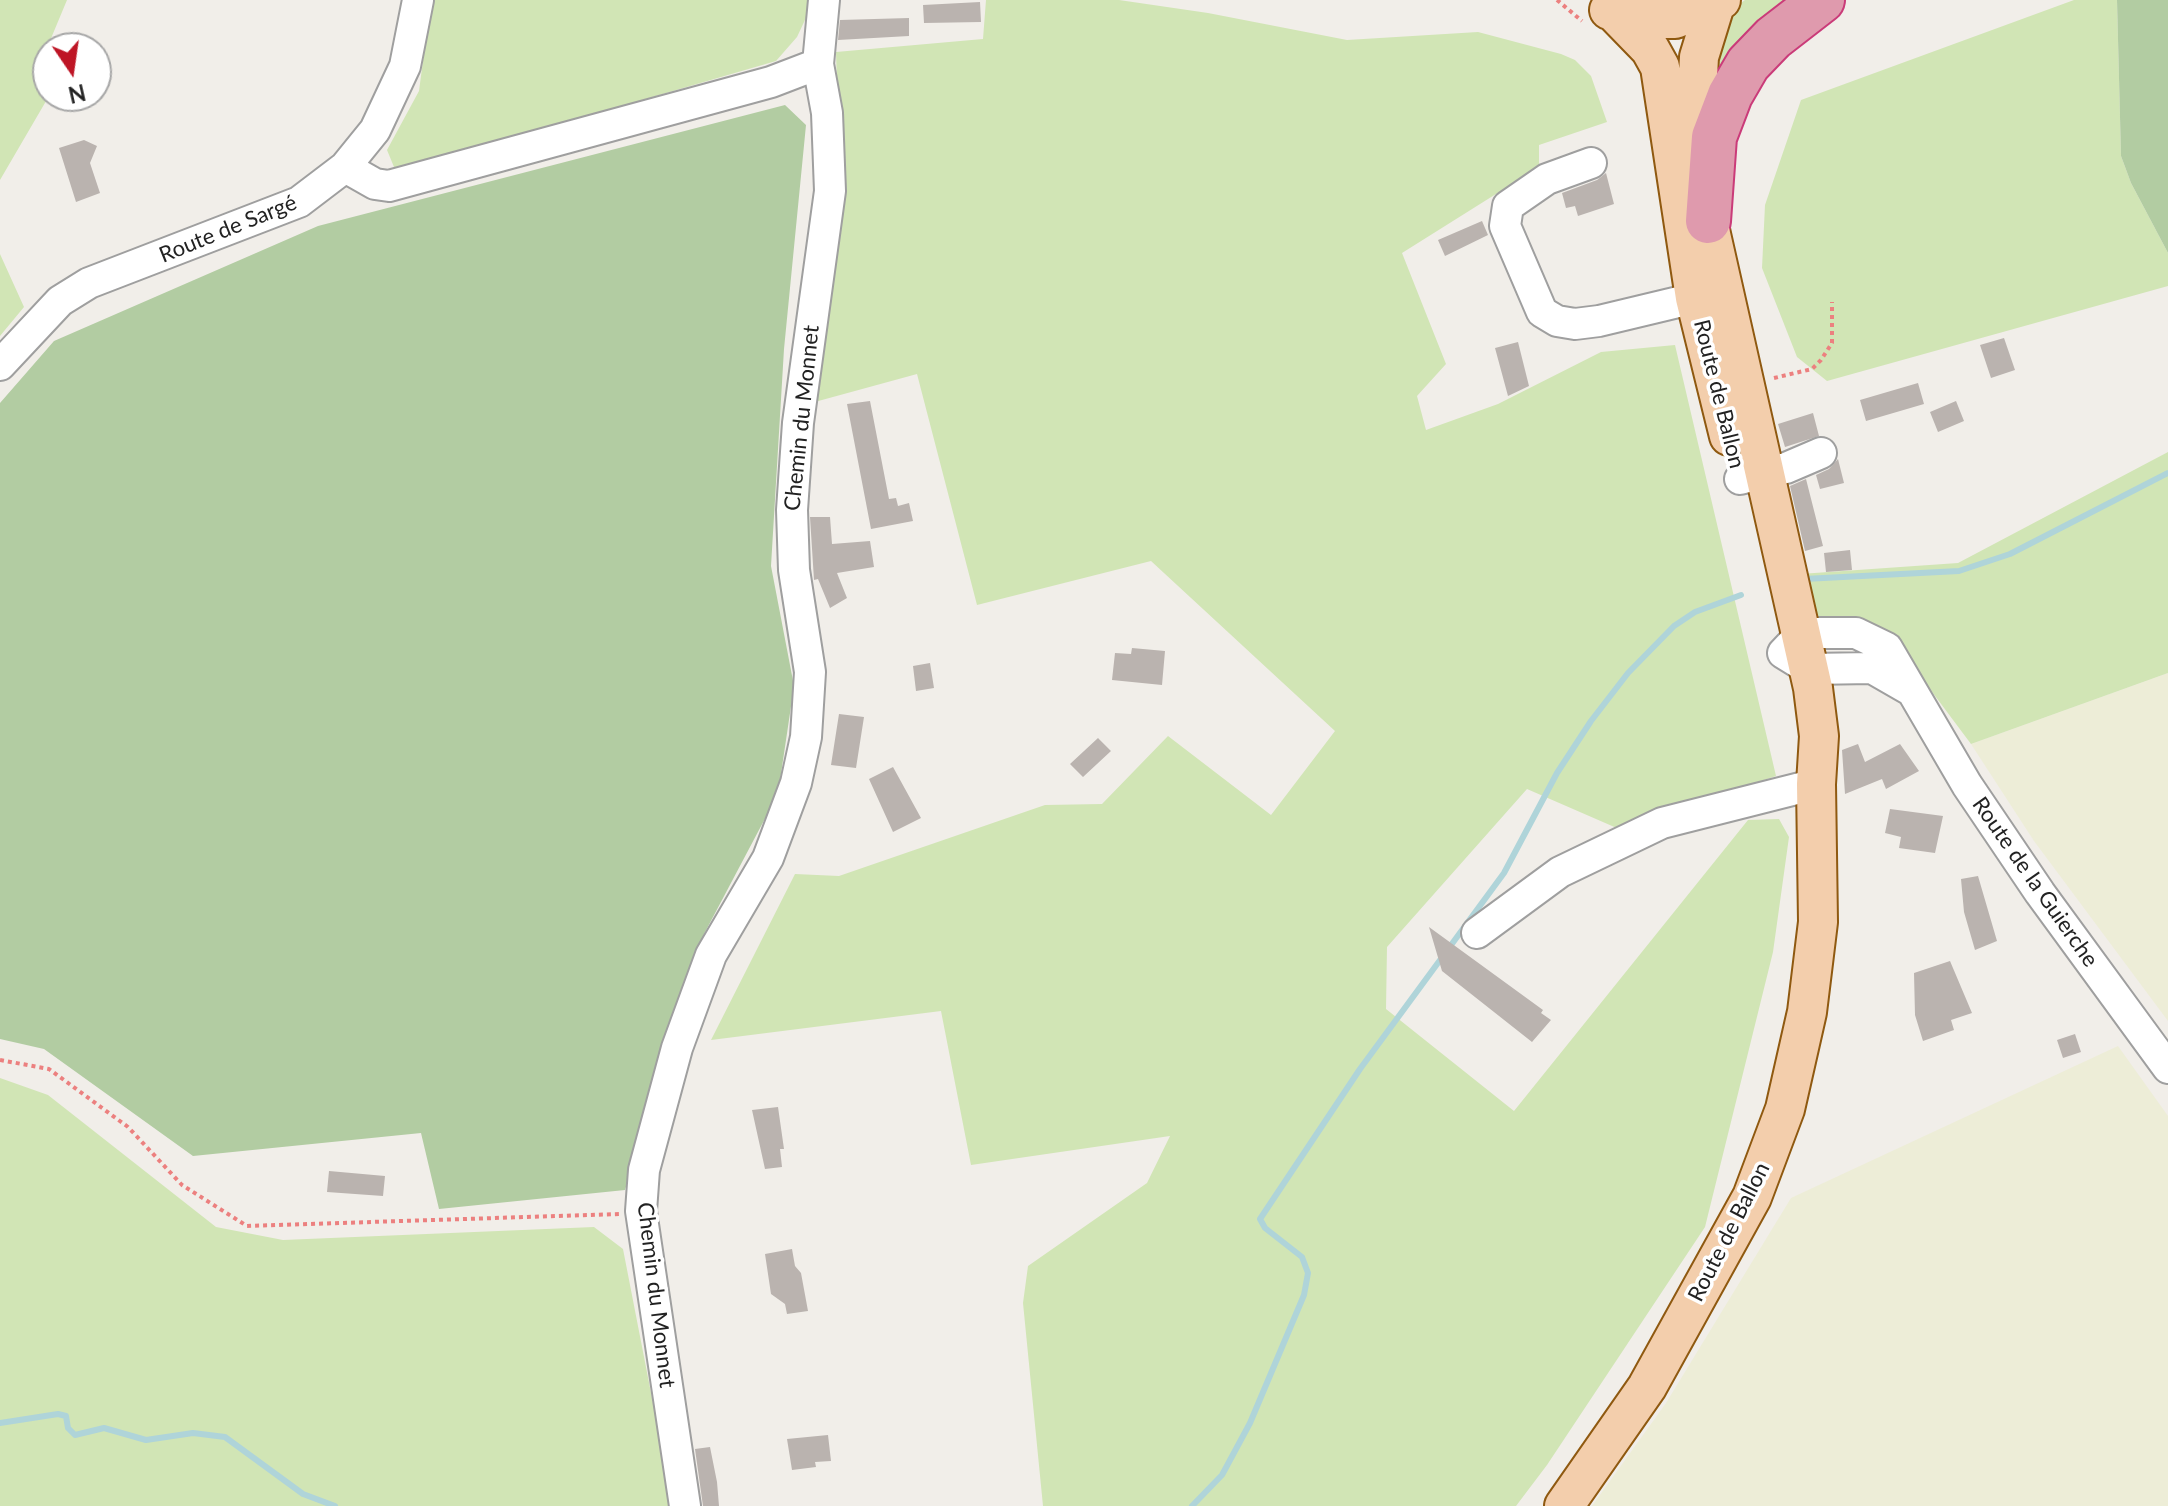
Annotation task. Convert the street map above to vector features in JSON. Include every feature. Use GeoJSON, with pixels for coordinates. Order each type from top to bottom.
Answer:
{"type":"FeatureCollection","features":[{"type":"Feature","properties":{"kind":"highway"},"geometry":{"type":"LineString","coordinates":[[1708,221],[1714,137],[1730,95],[1756,55],[1822,0]]}},
{"type":"Feature","properties":{"kind":"main road","name":"Route de Ballon"},"geometry":{"type":"LineString","coordinates":[[1718,2],[1699,57],[1696,114],[1708,221],[1708,290],[1744,383],[1752,476]]}},
{"type":"Feature","properties":{"kind":"main road"},"geometry":{"type":"LineString","coordinates":[[1605,7],[1639,19],[1675,19],[1718,2]]}},
{"type":"Feature","properties":{"kind":"main road","name":"Route de Ballon"},"geometry":{"type":"LineString","coordinates":[[1564,1506],[1647,1387],[1752,1197],[1785,1109],[1807,1012],[1818,922],[1816,784],[1819,736],[1752,476],[1660,67],[1650,49],[1605,7]]}},
{"type":"Feature","properties":{"kind":"street","name":"Route de Sargé"},"geometry":{"type":"LineString","coordinates":[[0,365],[60,301],[89,283],[299,202],[345,167],[375,130],[405,66],[418,0]]}},
{"type":"Feature","properties":{"kind":"street","name":"Chemin du Monnet"},"geometry":{"type":"LineString","coordinates":[[685,1506],[641,1211],[644,1170],[677,1048],[711,955],[768,858],[796,783],[806,737],[810,672],[794,570],[792,510],[798,423],[830,191],[827,113],[818,64],[824,0]]}},
{"type":"Feature","properties":{"kind":"street"},"geometry":{"type":"LineString","coordinates":[[345,167],[375,184],[389,186],[771,82],[818,64]]}},
{"type":"Feature","properties":{"kind":"street"},"geometry":{"type":"LineString","coordinates":[[1591,163],[1547,179],[1508,206],[1505,226],[1542,312],[1557,321],[1575,324],[1708,290]]}},
{"type":"Feature","properties":{"kind":"street"},"geometry":{"type":"LineString","coordinates":[[1752,476],[1821,453]]}},
{"type":"Feature","properties":{"kind":"street","name":"Route de la Guierche"},"geometry":{"type":"LineString","coordinates":[[1798,652],[1856,633],[1887,648],[1967,785],[2168,1068]]}},
{"type":"Feature","properties":{"kind":"street"},"geometry":{"type":"LineString","coordinates":[[1477,933],[1560,872],[1662,823],[1816,784]]}},
{"type":"Feature","properties":{"kind":"path"},"geometry":{"type":"LineString","coordinates":[[1744,383],[1812,369],[1832,343],[1832,302]]}},
{"type":"Feature","properties":{"kind":"path"},"geometry":{"type":"LineString","coordinates":[[0,1060],[49,1069],[128,1127],[182,1185],[247,1226],[591,1217],[641,1211]]}},
{"type":"Feature","properties":{"kind":"green space"},"geometry":{"type":"Polygon","coordinates":[[[0,0],[67,0],[54,32],[32,32],[32,112],[40,112],[0,180],[0,0]]]}},
{"type":"Feature","properties":{"kind":"green space"},"geometry":{"type":"Polygon","coordinates":[[[431,0],[812,0],[812,5],[797,37],[776,61],[412,167],[394,167],[387,150],[419,91],[431,0]]]}},
{"type":"Feature","properties":{"kind":"green space"},"geometry":{"type":"Polygon","coordinates":[[[986,0],[1119,0],[1208,13],[1347,40],[1478,32],[1561,54],[1575,60],[1591,76],[1607,122],[1539,145],[1539,167],[1402,253],[1446,364],[1417,396],[1426,430],[1498,404],[1601,352],[1675,345],[1776,776],[1619,829],[1527,789],[1387,947],[1386,1009],[1514,1111],[1748,820],[1779,819],[1789,837],[1773,952],[1705,1227],[1547,1465],[1516,1506],[1043,1506],[1023,1303],[1028,1266],[1147,1183],[1170,1136],[971,1165],[941,1011],[711,1040],[795,874],[839,876],[1045,805],[1102,804],[1168,736],[1271,815],[1335,731],[1151,561],[977,605],[917,374],[811,403],[840,185],[836,52],[983,39],[986,0]]]}},
{"type":"Feature","properties":{"kind":"green space"},"geometry":{"type":"Polygon","coordinates":[[[1745,0],[1808,0],[1720,80],[1708,55],[1731,10],[1745,0]]]}},
{"type":"Feature","properties":{"kind":"green space"},"geometry":{"type":"Polygon","coordinates":[[[2074,0],[2117,0],[2121,156],[2131,183],[2168,253],[2168,286],[1827,381],[1797,357],[1762,268],[1765,205],[1801,100],[2074,0]]]}},
{"type":"Feature","properties":{"kind":"green space"},"geometry":{"type":"Polygon","coordinates":[[[2117,0],[2168,0],[2168,253],[2131,183],[2121,156],[2117,0]]]}},
{"type":"Feature","properties":{"kind":"green space"},"geometry":{"type":"Polygon","coordinates":[[[785,105],[806,125],[784,349],[771,566],[794,686],[778,794],[704,934],[625,1190],[439,1209],[421,1133],[193,1156],[44,1049],[0,1039],[0,403],[54,341],[318,226],[785,105]]]}},
{"type":"Feature","properties":{"kind":"green space"},"geometry":{"type":"Polygon","coordinates":[[[0,254],[24,307],[0,336],[0,254]]]}},
{"type":"Feature","properties":{"kind":"green space"},"geometry":{"type":"Polygon","coordinates":[[[2168,452],[2168,673],[1971,744],[1894,641],[1817,618],[1806,606],[1800,574],[1958,563],[2168,452]]]}},
{"type":"Feature","properties":{"kind":"green space"},"geometry":{"type":"Polygon","coordinates":[[[2168,673],[2168,1021],[2034,841],[1971,744],[2168,673]]]}},
{"type":"Feature","properties":{"kind":"green space"},"geometry":{"type":"Polygon","coordinates":[[[2118,1046],[2168,1116],[2168,1506],[1592,1506],[1666,1403],[1791,1198],[2118,1046]]]}},
{"type":"Feature","properties":{"kind":"green space"},"geometry":{"type":"Polygon","coordinates":[[[0,1078],[48,1095],[216,1227],[283,1240],[594,1227],[623,1249],[673,1506],[0,1506],[0,1078]]]}},
{"type":"Feature","properties":{"kind":"building"},"geometry":{"type":"Polygon","coordinates":[[[980,2],[981,22],[924,23],[923,5],[980,2]]]}},
{"type":"Feature","properties":{"kind":"building"},"geometry":{"type":"Polygon","coordinates":[[[909,18],[909,36],[838,40],[840,20],[909,18]]]}},
{"type":"Feature","properties":{"kind":"building"},"geometry":{"type":"Polygon","coordinates":[[[84,140],[97,146],[90,163],[100,193],[76,202],[59,148],[84,140]]]}},
{"type":"Feature","properties":{"kind":"building"},"geometry":{"type":"Polygon","coordinates":[[[1606,173],[1614,204],[1578,216],[1575,206],[1566,208],[1562,193],[1597,180],[1606,173]]]}},
{"type":"Feature","properties":{"kind":"building"},"geometry":{"type":"Polygon","coordinates":[[[1482,221],[1488,235],[1445,256],[1438,240],[1482,221]]]}},
{"type":"Feature","properties":{"kind":"building"},"geometry":{"type":"Polygon","coordinates":[[[2004,338],[2015,370],[1991,378],[1980,345],[2004,338]]]}},
{"type":"Feature","properties":{"kind":"building"},"geometry":{"type":"Polygon","coordinates":[[[1518,342],[1529,386],[1508,396],[1495,348],[1518,342]]]}},
{"type":"Feature","properties":{"kind":"building"},"geometry":{"type":"Polygon","coordinates":[[[1918,383],[1924,404],[1866,421],[1860,400],[1918,383]]]}},
{"type":"Feature","properties":{"kind":"building"},"geometry":{"type":"Polygon","coordinates":[[[870,401],[889,499],[896,498],[898,506],[909,503],[913,521],[871,529],[847,404],[870,401]]]}},
{"type":"Feature","properties":{"kind":"building"},"geometry":{"type":"Polygon","coordinates":[[[1956,401],[1964,421],[1938,432],[1930,412],[1956,401]]]}},
{"type":"Feature","properties":{"kind":"building"},"geometry":{"type":"Polygon","coordinates":[[[1813,413],[1819,436],[1785,447],[1778,424],[1813,413]]]}},
{"type":"Feature","properties":{"kind":"building"},"geometry":{"type":"Polygon","coordinates":[[[1838,459],[1844,483],[1820,489],[1816,475],[1829,469],[1838,459]]]}},
{"type":"Feature","properties":{"kind":"building"},"geometry":{"type":"Polygon","coordinates":[[[1806,479],[1823,546],[1805,551],[1790,486],[1806,479]]]}},
{"type":"Feature","properties":{"kind":"building"},"geometry":{"type":"Polygon","coordinates":[[[810,517],[830,517],[832,544],[870,541],[874,567],[837,573],[847,598],[830,608],[818,579],[814,580],[810,517]]]}},
{"type":"Feature","properties":{"kind":"building"},"geometry":{"type":"Polygon","coordinates":[[[1850,550],[1852,570],[1826,572],[1824,553],[1850,550]]]}},
{"type":"Feature","properties":{"kind":"building"},"geometry":{"type":"Polygon","coordinates":[[[1132,648],[1165,651],[1162,685],[1112,680],[1115,653],[1131,654],[1132,648]]]}},
{"type":"Feature","properties":{"kind":"building"},"geometry":{"type":"Polygon","coordinates":[[[930,663],[934,688],[916,691],[913,666],[930,663]]]}},
{"type":"Feature","properties":{"kind":"building"},"geometry":{"type":"Polygon","coordinates":[[[839,714],[864,717],[856,768],[831,765],[839,714]]]}},
{"type":"Feature","properties":{"kind":"building"},"geometry":{"type":"Polygon","coordinates":[[[1098,738],[1111,751],[1083,777],[1070,764],[1098,738]]]}},
{"type":"Feature","properties":{"kind":"building"},"geometry":{"type":"Polygon","coordinates":[[[1858,744],[1865,762],[1900,744],[1919,771],[1886,789],[1882,779],[1845,794],[1842,750],[1858,744]]]}},
{"type":"Feature","properties":{"kind":"building"},"geometry":{"type":"Polygon","coordinates":[[[893,767],[921,818],[893,832],[869,779],[893,767]]]}},
{"type":"Feature","properties":{"kind":"building"},"geometry":{"type":"Polygon","coordinates":[[[1890,809],[1943,816],[1935,853],[1899,848],[1901,837],[1885,833],[1890,809]]]}},
{"type":"Feature","properties":{"kind":"building"},"geometry":{"type":"Polygon","coordinates":[[[1978,876],[1997,941],[1975,950],[1964,912],[1961,879],[1978,876]]]}},
{"type":"Feature","properties":{"kind":"building"},"geometry":{"type":"Polygon","coordinates":[[[1429,927],[1543,1010],[1541,1013],[1551,1020],[1532,1042],[1442,971],[1429,927]]]}},
{"type":"Feature","properties":{"kind":"building"},"geometry":{"type":"Polygon","coordinates":[[[1950,961],[1972,1013],[1951,1020],[1954,1030],[1923,1041],[1915,1015],[1914,973],[1950,961]]]}},
{"type":"Feature","properties":{"kind":"building"},"geometry":{"type":"Polygon","coordinates":[[[2075,1034],[2081,1052],[2063,1058],[2057,1040],[2075,1034]]]}},
{"type":"Feature","properties":{"kind":"building"},"geometry":{"type":"Polygon","coordinates":[[[778,1107],[784,1149],[780,1149],[782,1167],[765,1169],[752,1110],[778,1107]]]}},
{"type":"Feature","properties":{"kind":"building"},"geometry":{"type":"Polygon","coordinates":[[[329,1171],[385,1176],[383,1196],[327,1192],[329,1171]]]}},
{"type":"Feature","properties":{"kind":"building"},"geometry":{"type":"Polygon","coordinates":[[[792,1249],[795,1266],[801,1273],[808,1311],[787,1314],[785,1304],[771,1294],[765,1254],[792,1249]]]}},
{"type":"Feature","properties":{"kind":"building"},"geometry":{"type":"Polygon","coordinates":[[[828,1435],[831,1461],[815,1462],[816,1467],[792,1470],[787,1439],[828,1435]]]}},
{"type":"Feature","properties":{"kind":"building"},"geometry":{"type":"Polygon","coordinates":[[[710,1447],[719,1506],[703,1506],[695,1449],[710,1447]]]}},
{"type":"Feature","properties":{"kind":"waterway"},"geometry":{"type":"LineString","coordinates":[[1804,579],[1959,571],[2010,554],[2168,473]]}},
{"type":"Feature","properties":{"kind":"waterway"},"geometry":{"type":"LineString","coordinates":[[1192,1506],[1222,1475],[1250,1423],[1304,1295],[1308,1273],[1302,1257],[1265,1228],[1260,1219],[1360,1069],[1504,873],[1557,773],[1591,721],[1628,673],[1674,626],[1695,612],[1741,595]]}},
{"type":"Feature","properties":{"kind":"waterway"},"geometry":{"type":"LineString","coordinates":[[0,1423],[58,1414],[66,1416],[68,1428],[75,1435],[104,1428],[146,1440],[193,1433],[225,1437],[303,1494],[335,1506]]}}]}
